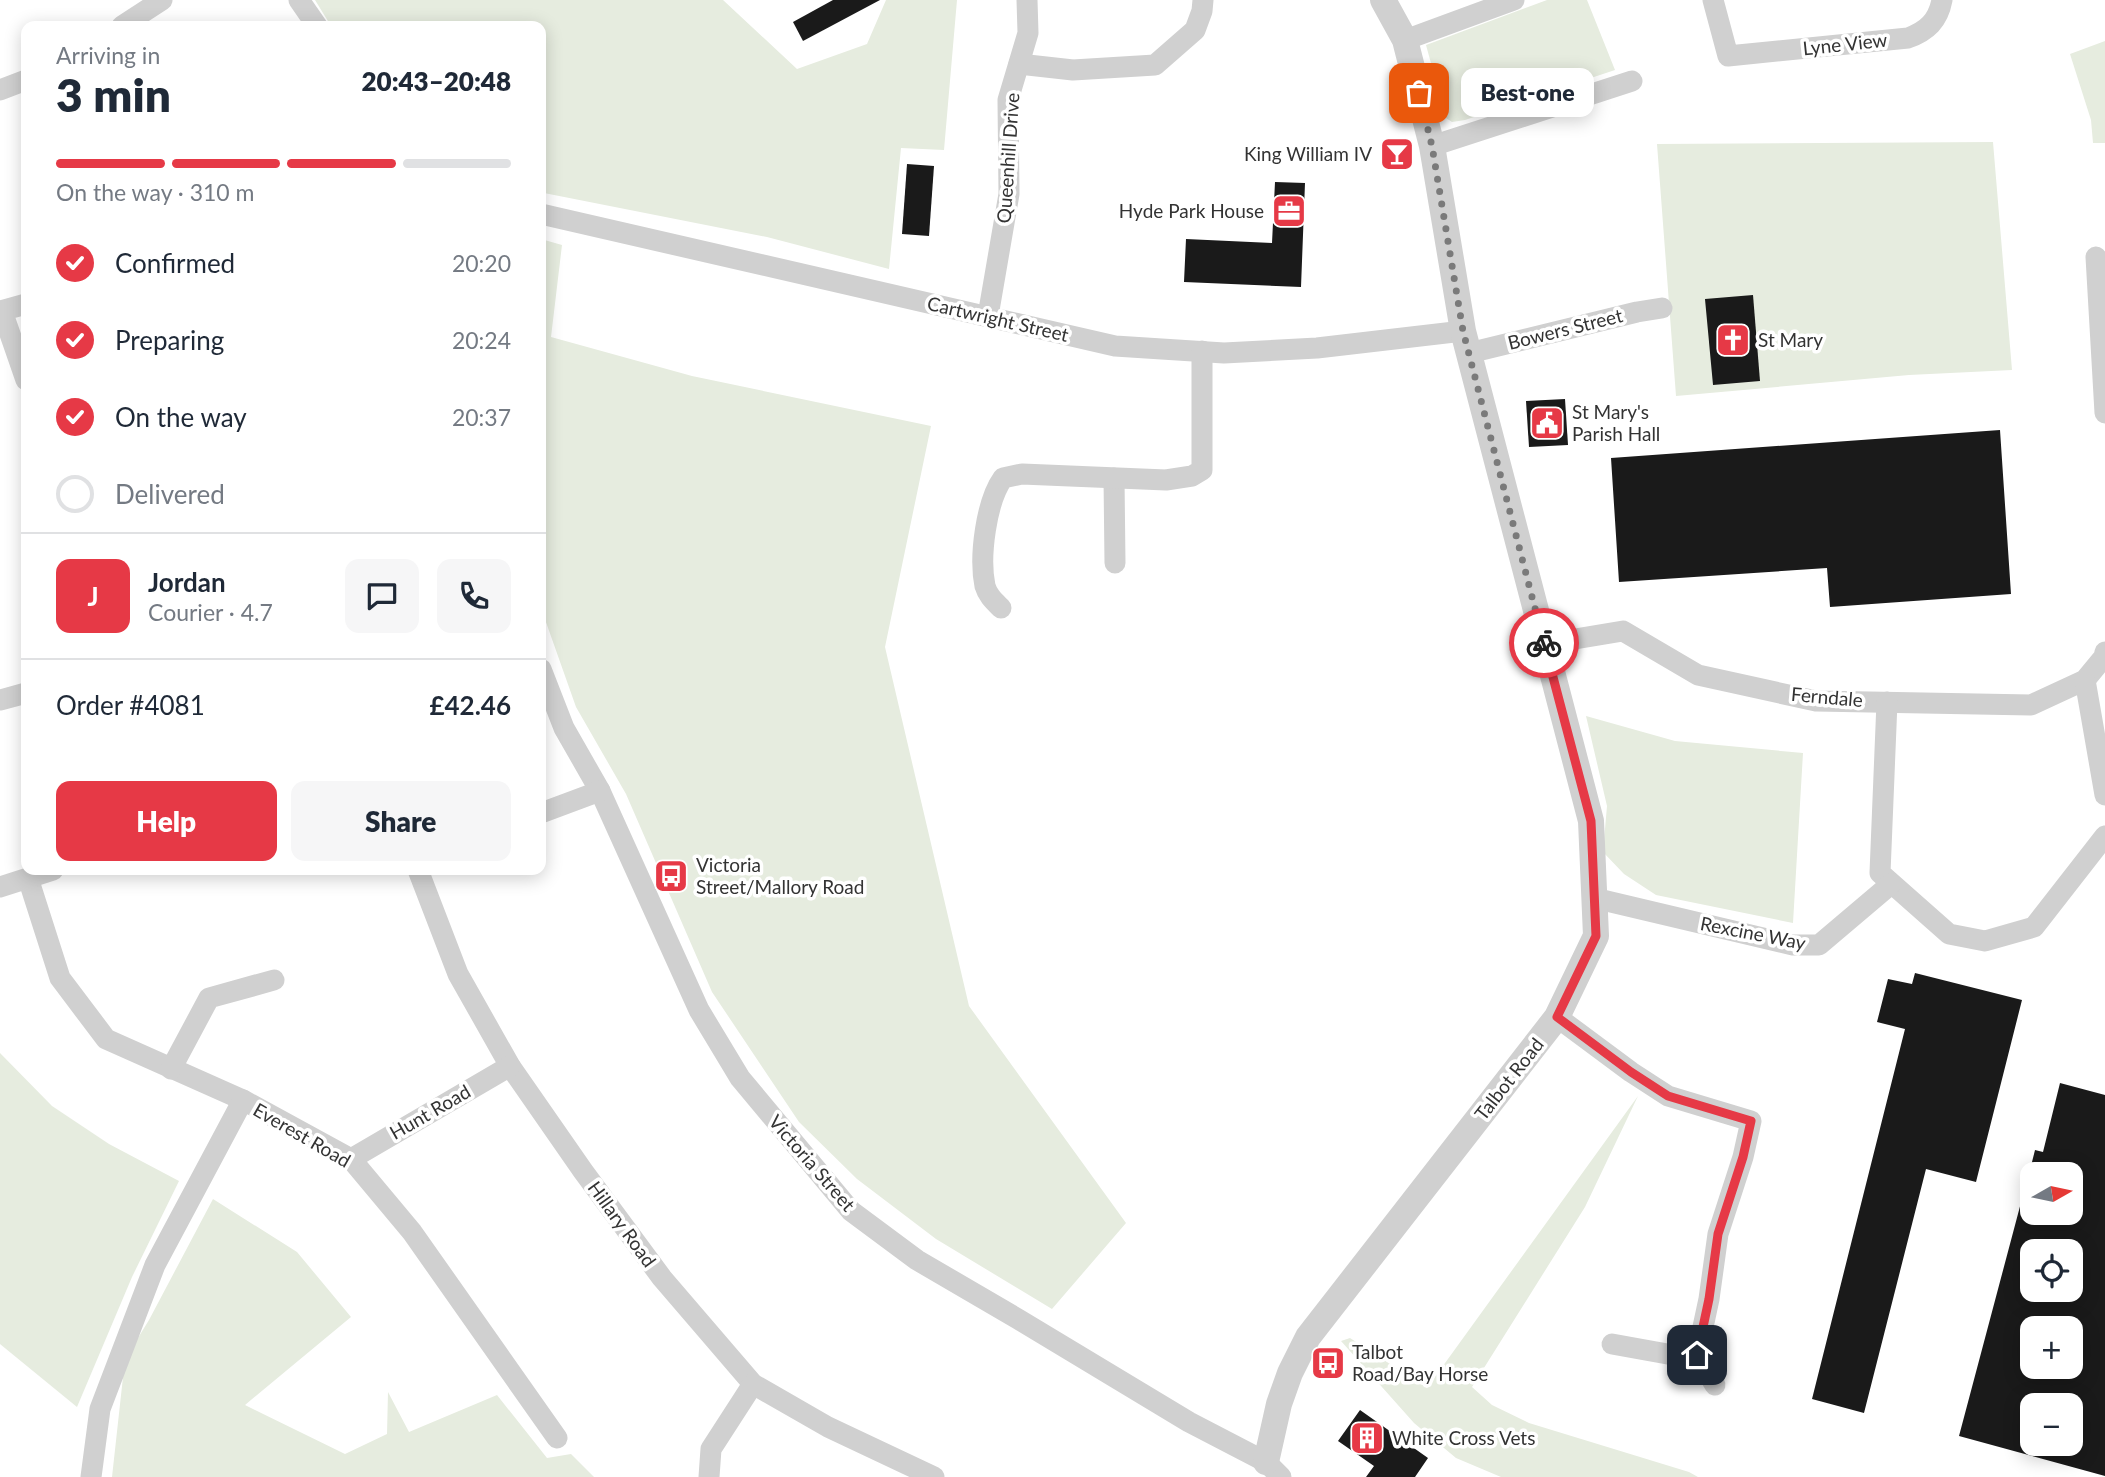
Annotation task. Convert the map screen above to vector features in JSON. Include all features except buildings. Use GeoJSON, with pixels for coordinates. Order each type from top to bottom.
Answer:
{"type":"FeatureCollection","features":[{"type":"Feature","properties":{"kind":"street"},"geometry":{"type":"LineString","coordinates":[[130,21],[162,0]]}},
{"type":"Feature","properties":{"kind":"street"},"geometry":{"type":"LineString","coordinates":[[299,0],[314,21]]}},
{"type":"Feature","properties":{"kind":"street","name":"Queenhill Drive"},"geometry":{"type":"LineString","coordinates":[[988,316],[1009,194],[1008,100],[1028,33],[1027,0]]}},
{"type":"Feature","properties":{"kind":"street"},"geometry":{"type":"LineString","coordinates":[[1019,64],[1073,70],[1155,65],[1195,30],[1203,0]]}},
{"type":"Feature","properties":{"kind":"street","name":"Talbot Road"},"geometry":{"type":"LineString","coordinates":[[1273,1469],[1279,1404],[1290,1373],[1308,1337],[1557,1017],[1596,936],[1591,821],[1466,342],[1432,146],[1405,40],[1384,0]]}},
{"type":"Feature","properties":{"kind":"street"},"geometry":{"type":"LineString","coordinates":[[1405,40],[1514,0]]}},
{"type":"Feature","properties":{"kind":"street","name":"Lyne View"},"geometry":{"type":"LineString","coordinates":[[1713,0],[1728,56],[1908,38],[1933,24],[1942,0]]}},
{"type":"Feature","properties":{"kind":"street"},"geometry":{"type":"LineString","coordinates":[[1432,146],[1632,80]]}},
{"type":"Feature","properties":{"kind":"street"},"geometry":{"type":"LineString","coordinates":[[0,90],[21,82]]}},
{"type":"Feature","properties":{"kind":"street","name":"Cartwright Street"},"geometry":{"type":"LineString","coordinates":[[546,215],[1115,346],[1224,353],[1466,342]]}},
{"type":"Feature","properties":{"kind":"street"},"geometry":{"type":"LineString","coordinates":[[2096,257],[2101,282],[2105,413]]}},
{"type":"Feature","properties":{"kind":"street"},"geometry":{"type":"LineString","coordinates":[[21,305],[1,311],[21,366]]}},
{"type":"Feature","properties":{"kind":"street","name":"Bowers Street"},"geometry":{"type":"LineString","coordinates":[[1466,342],[1662,308]]}},
{"type":"Feature","properties":{"kind":"street"},"geometry":{"type":"LineString","coordinates":[[1001,608],[989,596],[983,566],[992,500],[1003,478],[1022,474],[1166,480],[1192,476],[1202,470],[1202,351]]}},
{"type":"Feature","properties":{"kind":"street"},"geometry":{"type":"LineString","coordinates":[[1114,478],[1115,563]]}},
{"type":"Feature","properties":{"kind":"street","name":"Ferndale"},"geometry":{"type":"LineString","coordinates":[[1545,644],[1623,631],[1698,675],[1816,701],[2031,705],[2085,680],[2105,652]]}},
{"type":"Feature","properties":{"kind":"street"},"geometry":{"type":"LineString","coordinates":[[2085,680],[2105,794]]}},
{"type":"Feature","properties":{"kind":"street","name":"Victoria Street"},"geometry":{"type":"LineString","coordinates":[[546,682],[564,728],[600,792],[699,1010],[740,1078],[851,1211],[917,1261],[1273,1469]]}},
{"type":"Feature","properties":{"kind":"street"},"geometry":{"type":"LineString","coordinates":[[0,701],[21,695]]}},
{"type":"Feature","properties":{"kind":"street"},"geometry":{"type":"LineString","coordinates":[[1887,702],[1880,873],[1949,934],[1984,941],[2034,927],[2105,836]]}},
{"type":"Feature","properties":{"kind":"street"},"geometry":{"type":"LineString","coordinates":[[546,811],[600,792]]}},
{"type":"Feature","properties":{"kind":"street"},"geometry":{"type":"LineString","coordinates":[[0,887],[37,875]]}},
{"type":"Feature","properties":{"kind":"street","name":"Hillary Road"},"geometry":{"type":"LineString","coordinates":[[420,875],[458,974],[510,1066],[662,1278],[753,1384],[828,1427],[934,1477]]}},
{"type":"Feature","properties":{"kind":"street","name":"Everest Road"},"geometry":{"type":"LineString","coordinates":[[28,878],[60,978],[106,1039],[243,1100],[351,1159],[412,1232],[557,1438]]}},
{"type":"Feature","properties":{"kind":"street","name":"Rexcine Way"},"geometry":{"type":"LineString","coordinates":[[1594,898],[1793,945],[1819,945],[1891,884]]}},
{"type":"Feature","properties":{"kind":"street"},"geometry":{"type":"LineString","coordinates":[[171,1069],[209,998],[274,980]]}},
{"type":"Feature","properties":{"kind":"street"},"geometry":{"type":"LineString","coordinates":[[1557,1017],[1668,1096],[1751,1121],[1743,1157],[1718,1234],[1709,1299],[1697,1355],[1715,1385]]}},
{"type":"Feature","properties":{"kind":"street","name":"Hunt Road"},"geometry":{"type":"LineString","coordinates":[[351,1159],[510,1066]]}},
{"type":"Feature","properties":{"kind":"street"},"geometry":{"type":"LineString","coordinates":[[91,1477],[100,1409],[155,1265],[243,1100]]}},
{"type":"Feature","properties":{"kind":"street"},"geometry":{"type":"LineString","coordinates":[[1612,1344],[1673,1355],[1697,1355]]}},
{"type":"Feature","properties":{"kind":"street"},"geometry":{"type":"LineString","coordinates":[[709,1477],[711,1449],[753,1384]]}},
{"type":"Feature","properties":{"kind":"shaded area"},"geometry":{"type":"Polygon","coordinates":[[[315,0],[723,0],[797,69],[867,44],[886,0],[957,0],[944,150],[901,148],[889,269],[767,237],[546,193],[546,21],[328,21],[315,0]]]}},
{"type":"Feature","properties":{"kind":"shaded area"},"geometry":{"type":"Polygon","coordinates":[[[1547,0],[1587,0],[1615,70],[1465,120],[1452,122],[1446,118],[1426,45],[1547,0]]]}},
{"type":"Feature","properties":{"kind":"shaded area"},"geometry":{"type":"Polygon","coordinates":[[[2105,41],[2105,143],[2093,143],[2091,120],[2070,54],[2105,41]]]}},
{"type":"Feature","properties":{"kind":"shaded area"},"geometry":{"type":"Polygon","coordinates":[[[1993,142],[2012,370],[1909,375],[1676,396],[1657,144],[1993,142]]]}},
{"type":"Feature","properties":{"kind":"shaded area"},"geometry":{"type":"Polygon","coordinates":[[[546,240],[562,245],[551,337],[692,376],[931,426],[885,647],[969,1006],[1126,1223],[1052,1309],[936,1239],[857,1179],[799,1122],[712,992],[626,794],[576,707],[546,622],[546,240]]]}},
{"type":"Feature","properties":{"kind":"shaded area"},"geometry":{"type":"Polygon","coordinates":[[[1586,716],[1675,741],[1803,753],[1793,923],[1656,895],[1624,874],[1603,852],[1607,806],[1586,716]]]}},
{"type":"Feature","properties":{"kind":"shaded area"},"geometry":{"type":"Polygon","coordinates":[[[0,1053],[52,1106],[109,1144],[179,1181],[132,1277],[77,1407],[0,1344],[0,1053]]]}},
{"type":"Feature","properties":{"kind":"shaded area"},"geometry":{"type":"Polygon","coordinates":[[[1638,1096],[1585,1207],[1472,1387],[1492,1405],[1529,1423],[1698,1477],[1501,1477],[1456,1458],[1414,1423],[1341,1341],[1350,1338],[1427,1388],[1638,1096]]]}},
{"type":"Feature","properties":{"kind":"shaded area"},"geometry":{"type":"Polygon","coordinates":[[[213,1199],[297,1252],[351,1317],[245,1405],[345,1454],[387,1434],[388,1392],[409,1432],[497,1395],[547,1458],[571,1454],[594,1477],[112,1477],[125,1359],[149,1320],[213,1199]]]}},
{"type":"Feature","properties":{"kind":"way so far"},"geometry":{"type":"LineString","coordinates":[[1419,93],[1432,146],[1463,331],[1544,643]]}},
{"type":"Feature","properties":{"kind":"place","name":"Best-one"},"geometry":{"type":"Point","coordinates":[1419,93]}},
{"type":"Feature","properties":{"kind":"place","name":"King William IV"},"geometry":{"type":"Point","coordinates":[1397,154]}},
{"type":"Feature","properties":{"kind":"place","name":"Hyde Park House"},"geometry":{"type":"Point","coordinates":[1289,211]}},
{"type":"Feature","properties":{"kind":"place","name":"St Mary"},"geometry":{"type":"Point","coordinates":[1733,340]}},
{"type":"Feature","properties":{"kind":"place","name":"St Mary's Parish Hall"},"geometry":{"type":"Point","coordinates":[1547,423]}},
{"type":"Feature","properties":{"kind":"place","name":"Victoria Street/Mallory Road"},"geometry":{"type":"Point","coordinates":[671,876]}},
{"type":"Feature","properties":{"kind":"place","name":"Talbot Road/Bay Horse"},"geometry":{"type":"Point","coordinates":[1328,1363]}},
{"type":"Feature","properties":{"kind":"place","name":"White Cross Vets"},"geometry":{"type":"Point","coordinates":[1367,1438]}},
{"type":"Feature","properties":{"kind":"route"},"geometry":{"type":"LineString","coordinates":[[1544,643],[1591,821],[1596,936],[1557,1017],[1668,1096],[1751,1121],[1743,1157],[1718,1234],[1709,1299],[1697,1355]]}}]}
